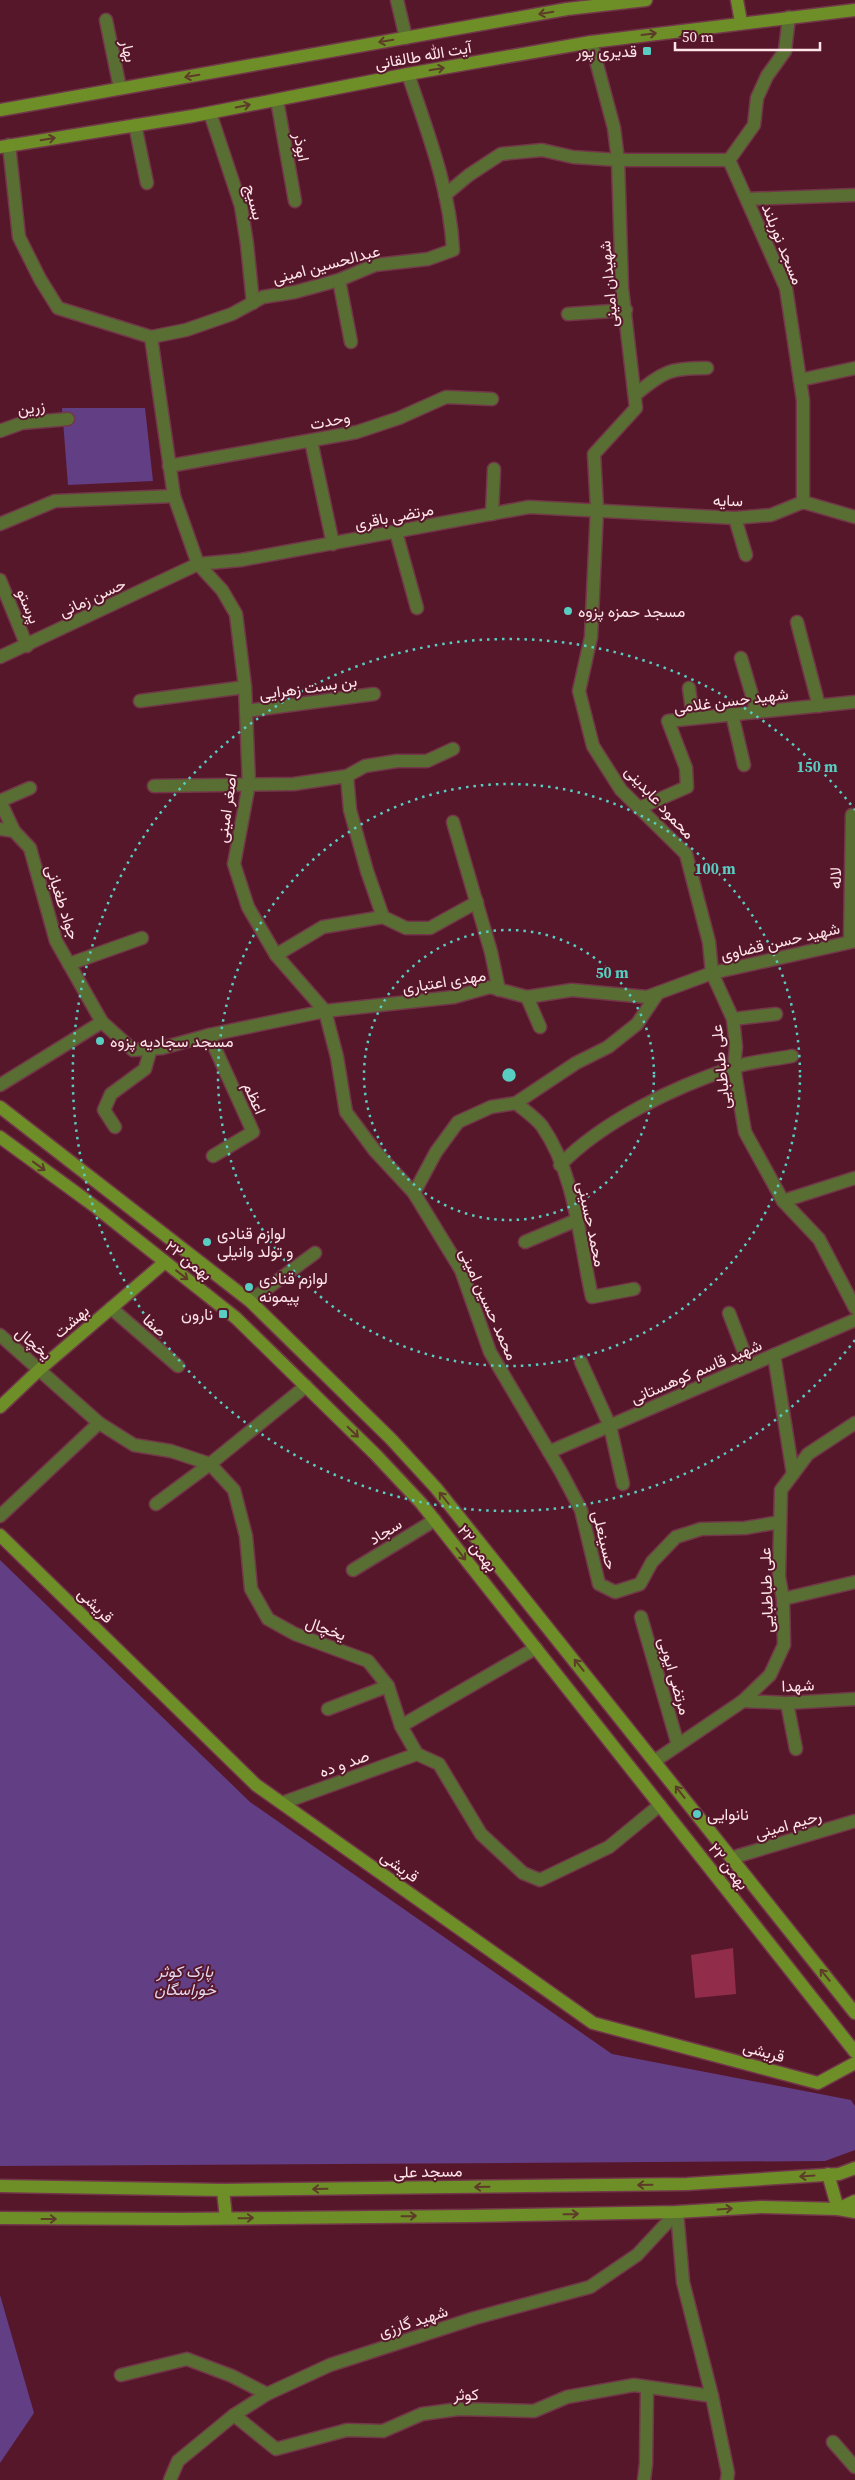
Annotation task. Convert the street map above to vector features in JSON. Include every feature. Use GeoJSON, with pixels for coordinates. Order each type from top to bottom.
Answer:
{"type":"FeatureCollection","features":[{"type":"Feature","properties":{"kind":"main road","name":"آیت الله طالقانی"},"geometry":{"type":"LineString","coordinates":[[0,110],[406,38],[566,4],[646,0]]}},
{"type":"Feature","properties":{"kind":"main road"},"geometry":{"type":"LineString","coordinates":[[737,0],[741,22]]}},
{"type":"Feature","properties":{"kind":"main road","name":"آیت الله طالقانی"},"geometry":{"type":"LineString","coordinates":[[4,146],[210,112],[408,74],[591,42],[741,22],[855,10]]}},
{"type":"Feature","properties":{"kind":"main road","name":"۲۲ بهمن"},"geometry":{"type":"LineString","coordinates":[[0,1107],[250,1300],[391,1439],[436,1488],[656,1760],[731,1858],[855,2013]]}},
{"type":"Feature","properties":{"kind":"main road","name":"۲۲ بهمن"},"geometry":{"type":"LineString","coordinates":[[0,1138],[97,1208],[236,1318],[376,1455],[435,1520],[855,2052]]}},
{"type":"Feature","properties":{"kind":"main road","name":"بهشت"},"geometry":{"type":"LineString","coordinates":[[0,1407],[40,1369],[164,1262]]}},
{"type":"Feature","properties":{"kind":"main road"},"geometry":{"type":"LineString","coordinates":[[333,1412],[348,1397]]}},
{"type":"Feature","properties":{"kind":"main road","name":"قریشی"},"geometry":{"type":"LineString","coordinates":[[0,1535],[256,1784],[593,2023],[818,2083],[855,2064]]}},
{"type":"Feature","properties":{"kind":"main road","name":"مسجد علی"},"geometry":{"type":"LineString","coordinates":[[0,2186],[223,2190],[687,2184],[828,2174],[855,2168]]}},
{"type":"Feature","properties":{"kind":"main road"},"geometry":{"type":"LineString","coordinates":[[828,2174],[838,2209]]}},
{"type":"Feature","properties":{"kind":"main road"},"geometry":{"type":"LineString","coordinates":[[223,2190],[226,2218]]}},
{"type":"Feature","properties":{"kind":"main road"},"geometry":{"type":"LineString","coordinates":[[838,2209],[855,2201]]}},
{"type":"Feature","properties":{"kind":"main road"},"geometry":{"type":"LineString","coordinates":[[0,2218],[226,2218],[676,2212],[761,2207],[838,2209],[855,2212]]}},
{"type":"Feature","properties":{"kind":"street"},"geometry":{"type":"LineString","coordinates":[[397,0],[406,38]]}},
{"type":"Feature","properties":{"kind":"street"},"geometry":{"type":"LineString","coordinates":[[445,195],[469,175],[501,154],[542,150],[574,157],[618,160],[729,160],[754,124],[757,98],[768,76],[785,51],[789,17]]}},
{"type":"Feature","properties":{"kind":"street","name":"بهار"},"geometry":{"type":"LineString","coordinates":[[106,20],[120,88]]}},
{"type":"Feature","properties":{"kind":"street","name":"شهیدان امینی"},"geometry":{"type":"LineString","coordinates":[[591,42],[614,128],[618,160],[622,288],[636,408],[594,454],[597,509]]}},
{"type":"Feature","properties":{"kind":"street","name":"عبدالحسین امینی"},"geometry":{"type":"LineString","coordinates":[[151,337],[186,330],[232,314],[263,297],[295,292],[339,280],[375,265],[428,259],[453,250],[452,224],[436,157],[408,74]]}},
{"type":"Feature","properties":{"kind":"street","name":"ابوذر"},"geometry":{"type":"LineString","coordinates":[[277,100],[295,201]]}},
{"type":"Feature","properties":{"kind":"street","name":"بسیج"},"geometry":{"type":"LineString","coordinates":[[210,112],[241,206],[253,303]]}},
{"type":"Feature","properties":{"kind":"street"},"geometry":{"type":"LineString","coordinates":[[135,125],[146,183]]}},
{"type":"Feature","properties":{"kind":"street"},"geometry":{"type":"LineString","coordinates":[[4,146],[19,237],[40,280],[58,308],[151,337],[174,496],[198,564]]}},
{"type":"Feature","properties":{"kind":"street","name":"مسجد نوربلند"},"geometry":{"type":"LineString","coordinates":[[729,160],[786,288],[802,400],[803,502]]}},
{"type":"Feature","properties":{"kind":"street"},"geometry":{"type":"LineString","coordinates":[[747,199],[855,195]]}},
{"type":"Feature","properties":{"kind":"street"},"geometry":{"type":"LineString","coordinates":[[339,280],[351,342]]}},
{"type":"Feature","properties":{"kind":"street"},"geometry":{"type":"LineString","coordinates":[[568,314],[626,310]]}},
{"type":"Feature","properties":{"kind":"street"},"geometry":{"type":"LineString","coordinates":[[635,394],[659,375],[677,368],[708,368]]}},
{"type":"Feature","properties":{"kind":"street"},"geometry":{"type":"LineString","coordinates":[[800,380],[855,368]]}},
{"type":"Feature","properties":{"kind":"street","name":"وحدت"},"geometry":{"type":"LineString","coordinates":[[169,466],[357,432],[399,418],[446,397],[492,399]]}},
{"type":"Feature","properties":{"kind":"street","name":"زرین"},"geometry":{"type":"LineString","coordinates":[[0,431],[22,423],[68,419]]}},
{"type":"Feature","properties":{"kind":"street"},"geometry":{"type":"LineString","coordinates":[[311,440],[333,544]]}},
{"type":"Feature","properties":{"kind":"street"},"geometry":{"type":"LineString","coordinates":[[492,514],[494,469]]}},
{"type":"Feature","properties":{"kind":"street"},"geometry":{"type":"LineString","coordinates":[[0,524],[55,501],[174,496]]}},
{"type":"Feature","properties":{"kind":"street"},"geometry":{"type":"LineString","coordinates":[[803,502],[855,517]]}},
{"type":"Feature","properties":{"kind":"street","name":"سایه"},"geometry":{"type":"LineString","coordinates":[[597,509],[736,518],[771,515],[803,502]]}},
{"type":"Feature","properties":{"kind":"street","name":"مرتضی باقری"},"geometry":{"type":"LineString","coordinates":[[198,564],[241,560],[529,507],[597,509]]}},
{"type":"Feature","properties":{"kind":"street","name":"محمود عابدینی"},"geometry":{"type":"LineString","coordinates":[[597,509],[591,637],[579,691],[593,746],[621,790],[686,854],[709,942],[712,973]]}},
{"type":"Feature","properties":{"kind":"street"},"geometry":{"type":"LineString","coordinates":[[736,518],[746,555]]}},
{"type":"Feature","properties":{"kind":"street"},"geometry":{"type":"LineString","coordinates":[[396,532],[417,608]]}},
{"type":"Feature","properties":{"kind":"street","name":"حسن زمانی"},"geometry":{"type":"LineString","coordinates":[[0,658],[198,564]]}},
{"type":"Feature","properties":{"kind":"street","name":"اصغر امینی"},"geometry":{"type":"LineString","coordinates":[[198,564],[222,590],[236,614],[245,687],[248,784],[234,864],[248,907],[276,955],[325,1011]]}},
{"type":"Feature","properties":{"kind":"street","name":"پرستو"},"geometry":{"type":"LineString","coordinates":[[0,580],[27,646]]}},
{"type":"Feature","properties":{"kind":"street"},"geometry":{"type":"LineString","coordinates":[[797,622],[819,706]]}},
{"type":"Feature","properties":{"kind":"street"},"geometry":{"type":"LineString","coordinates":[[742,658],[757,712]]}},
{"type":"Feature","properties":{"kind":"street"},"geometry":{"type":"LineString","coordinates":[[140,701],[245,687]]}},
{"type":"Feature","properties":{"kind":"street"},"geometry":{"type":"LineString","coordinates":[[689,688],[693,718]]}},
{"type":"Feature","properties":{"kind":"street","name":"بن بست زهرایی"},"geometry":{"type":"LineString","coordinates":[[246,711],[374,694]]}},
{"type":"Feature","properties":{"kind":"street","name":"شهید حسن غلامی"},"geometry":{"type":"LineString","coordinates":[[639,808],[687,787],[686,768],[668,721],[855,702]]}},
{"type":"Feature","properties":{"kind":"street"},"geometry":{"type":"LineString","coordinates":[[732,714],[744,765]]}},
{"type":"Feature","properties":{"kind":"street"},"geometry":{"type":"LineString","coordinates":[[154,786],[294,784],[347,776],[365,766],[396,761],[427,761],[453,749]]}},
{"type":"Feature","properties":{"kind":"street"},"geometry":{"type":"LineString","coordinates":[[347,776],[350,810],[367,871],[383,917]]}},
{"type":"Feature","properties":{"kind":"street","name":"جواد طغیانی"},"geometry":{"type":"LineString","coordinates":[[30,788],[0,801],[14,831],[30,848],[56,940],[102,1022],[133,1050],[162,1048],[209,1035]]}},
{"type":"Feature","properties":{"kind":"street","name":"لاله"},"geometry":{"type":"LineString","coordinates":[[852,815],[852,941]]}},
{"type":"Feature","properties":{"kind":"street"},"geometry":{"type":"LineString","coordinates":[[453,822],[477,902],[499,990]]}},
{"type":"Feature","properties":{"kind":"street"},"geometry":{"type":"LineString","coordinates":[[0,830],[14,831]]}},
{"type":"Feature","properties":{"kind":"street"},"geometry":{"type":"LineString","coordinates":[[276,955],[323,927],[383,917],[406,928],[430,928],[477,902]]}},
{"type":"Feature","properties":{"kind":"street"},"geometry":{"type":"LineString","coordinates":[[69,964],[142,938]]}},
{"type":"Feature","properties":{"kind":"street","name":"شهید حسن قضاوی"},"geometry":{"type":"LineString","coordinates":[[712,973],[852,941]]}},
{"type":"Feature","properties":{"kind":"street","name":"مهدی اعتباری"},"geometry":{"type":"LineString","coordinates":[[209,1035],[325,1011],[454,997],[490,987],[527,997],[572,990],[647,997],[712,973]]}},
{"type":"Feature","properties":{"kind":"street","name":"علی طباطبایی"},"geometry":{"type":"LineString","coordinates":[[712,973],[733,1020],[736,1047],[734,1067],[745,1132],[782,1201],[819,1240],[855,1308]]}},
{"type":"Feature","properties":{"kind":"street"},"geometry":{"type":"LineString","coordinates":[[414,1193],[436,1152],[458,1122],[491,1107],[516,1103],[576,1063],[608,1047],[636,1024],[658,993]]}},
{"type":"Feature","properties":{"kind":"street"},"geometry":{"type":"LineString","coordinates":[[527,997],[540,1027]]}},
{"type":"Feature","properties":{"kind":"street","name":"محمد حسین امینی"},"geometry":{"type":"LineString","coordinates":[[325,1011],[337,1057],[346,1112],[375,1150],[414,1193],[461,1270],[490,1352],[550,1452]]}},
{"type":"Feature","properties":{"kind":"street"},"geometry":{"type":"LineString","coordinates":[[733,1020],[776,1014]]}},
{"type":"Feature","properties":{"kind":"street"},"geometry":{"type":"LineString","coordinates":[[0,1085],[102,1022]]}},
{"type":"Feature","properties":{"kind":"street","name":"اعظم"},"geometry":{"type":"LineString","coordinates":[[209,1035],[253,1132],[213,1156]]}},
{"type":"Feature","properties":{"kind":"street"},"geometry":{"type":"LineString","coordinates":[[115,1126],[104,1110],[111,1094],[146,1069],[151,1048]]}},
{"type":"Feature","properties":{"kind":"street"},"geometry":{"type":"LineString","coordinates":[[560,1165],[578,1146],[598,1132],[672,1092],[734,1067],[792,1056]]}},
{"type":"Feature","properties":{"kind":"street","name":"محمد حسینی"},"geometry":{"type":"LineString","coordinates":[[516,1103],[541,1124],[571,1190],[592,1297],[634,1289]]}},
{"type":"Feature","properties":{"kind":"street"},"geometry":{"type":"LineString","coordinates":[[782,1201],[855,1178]]}},
{"type":"Feature","properties":{"kind":"street"},"geometry":{"type":"LineString","coordinates":[[525,1242],[577,1220]]}},
{"type":"Feature","properties":{"kind":"street"},"geometry":{"type":"LineString","coordinates":[[250,1300],[315,1253]]}},
{"type":"Feature","properties":{"kind":"street","name":"صفا"},"geometry":{"type":"LineString","coordinates":[[110,1308],[178,1366]]}},
{"type":"Feature","properties":{"kind":"street"},"geometry":{"type":"LineString","coordinates":[[729,1313],[749,1366]]}},
{"type":"Feature","properties":{"kind":"street","name":"شهید قاسم کوهستانی"},"geometry":{"type":"LineString","coordinates":[[550,1452],[855,1320]]}},
{"type":"Feature","properties":{"kind":"street","name":"یخچال"},"geometry":{"type":"LineString","coordinates":[[0,1335],[99,1423],[134,1445],[171,1451],[210,1464],[234,1490],[246,1536],[251,1589],[268,1620],[295,1634],[368,1661],[388,1686],[401,1726],[417,1754]]}},
{"type":"Feature","properties":{"kind":"street"},"geometry":{"type":"LineString","coordinates":[[774,1355],[793,1474]]}},
{"type":"Feature","properties":{"kind":"street"},"geometry":{"type":"LineString","coordinates":[[581,1362],[610,1426],[623,1484]]}},
{"type":"Feature","properties":{"kind":"street"},"geometry":{"type":"LineString","coordinates":[[156,1504],[210,1464],[306,1386]]}},
{"type":"Feature","properties":{"kind":"street"},"geometry":{"type":"LineString","coordinates":[[0,1516],[99,1423]]}},
{"type":"Feature","properties":{"kind":"street","name":"علی طباطبایی"},"geometry":{"type":"LineString","coordinates":[[656,1760],[743,1701],[770,1675],[784,1645],[783,1599],[779,1577],[781,1490],[808,1454],[855,1423]]}},
{"type":"Feature","properties":{"kind":"street","name":"حسینعلی"},"geometry":{"type":"LineString","coordinates":[[550,1452],[582,1510],[599,1584],[615,1592],[640,1584],[652,1562],[676,1537],[701,1529],[746,1528],[780,1522]]}},
{"type":"Feature","properties":{"kind":"street","name":"سجاد"},"geometry":{"type":"LineString","coordinates":[[354,1570],[435,1520]]}},
{"type":"Feature","properties":{"kind":"street"},"geometry":{"type":"LineString","coordinates":[[783,1599],[855,1582]]}},
{"type":"Feature","properties":{"kind":"street","name":"مرتضی ایوبی"},"geometry":{"type":"LineString","coordinates":[[641,1617],[678,1745]]}},
{"type":"Feature","properties":{"kind":"street"},"geometry":{"type":"LineString","coordinates":[[401,1726],[536,1648]]}},
{"type":"Feature","properties":{"kind":"street"},"geometry":{"type":"LineString","coordinates":[[328,1709],[388,1686]]}},
{"type":"Feature","properties":{"kind":"street","name":"شهدا"},"geometry":{"type":"LineString","coordinates":[[743,1701],[787,1703],[855,1699]]}},
{"type":"Feature","properties":{"kind":"street"},"geometry":{"type":"LineString","coordinates":[[787,1703],[796,1749]]}},
{"type":"Feature","properties":{"kind":"street"},"geometry":{"type":"LineString","coordinates":[[417,1754],[439,1764],[481,1834],[523,1873],[540,1880],[609,1847],[660,1805]]}},
{"type":"Feature","properties":{"kind":"street","name":"صد و ده"},"geometry":{"type":"LineString","coordinates":[[282,1803],[417,1754]]}},
{"type":"Feature","properties":{"kind":"street","name":"رحیم امینی"},"geometry":{"type":"LineString","coordinates":[[731,1858],[855,1821]]}},
{"type":"Feature","properties":{"kind":"street"},"geometry":{"type":"LineString","coordinates":[[676,2212],[683,2282],[712,2396],[728,2472],[727,2480]]}},
{"type":"Feature","properties":{"kind":"street","name":"شهید گارزی"},"geometry":{"type":"LineString","coordinates":[[170,2480],[178,2461],[234,2415],[267,2394],[330,2365],[476,2318],[590,2287],[637,2255],[676,2212]]}},
{"type":"Feature","properties":{"kind":"street"},"geometry":{"type":"LineString","coordinates":[[121,2375],[187,2359],[232,2376],[267,2394]]}},
{"type":"Feature","properties":{"kind":"street","name":"کوثر"},"geometry":{"type":"LineString","coordinates":[[234,2415],[276,2449],[347,2430],[383,2431],[422,2414],[458,2409],[534,2411],[567,2397],[634,2385],[712,2396]]}},
{"type":"Feature","properties":{"kind":"street"},"geometry":{"type":"LineString","coordinates":[[644,2480],[647,2386]]}},
{"type":"Feature","properties":{"kind":"street"},"geometry":{"type":"LineString","coordinates":[[833,2442],[855,2467]]}},
{"type":"Feature","properties":{"kind":"green space"},"geometry":{"type":"Polygon","coordinates":[[[62,408],[145,408],[153,481],[68,485],[62,408]]]}},
{"type":"Feature","properties":{"kind":"green space","name":"پارک کوثر خوراسگان"},"geometry":{"type":"Polygon","coordinates":[[[0,1560],[250,1802],[612,2054],[851,2100],[855,2106],[855,2150],[825,2161],[0,2166],[0,1560]]]}},
{"type":"Feature","properties":{"kind":"green space"},"geometry":{"type":"Polygon","coordinates":[[[0,2295],[34,2413],[0,2463],[0,2295]]]}},
{"type":"Feature","properties":{"kind":"building"},"geometry":{"type":"Polygon","coordinates":[[[733,1948],[736,1994],[695,1998],[691,1955],[733,1948]]]}},
{"type":"Feature","properties":{"kind":"place","name":"قدیری پور"},"geometry":{"type":"Point","coordinates":[647,51]}},
{"type":"Feature","properties":{"kind":"place","name":"مسجد حمزه پزوه"},"geometry":{"type":"Point","coordinates":[568,611]}},
{"type":"Feature","properties":{"kind":"place","name":"مسجد سجادیه پزوه"},"geometry":{"type":"Point","coordinates":[100,1041]}},
{"type":"Feature","properties":{"kind":"place","name":"لوازم قنادی و تولد وانیلی"},"geometry":{"type":"Point","coordinates":[207,1242]}},
{"type":"Feature","properties":{"kind":"place","name":"لوازم قنادی پیمونه"},"geometry":{"type":"Point","coordinates":[249,1287]}},
{"type":"Feature","properties":{"kind":"place","name":"نارون"},"geometry":{"type":"Point","coordinates":[223,1314]}},
{"type":"Feature","properties":{"kind":"place","name":"نانوایی"},"geometry":{"type":"Point","coordinates":[697,1814]}}]}
